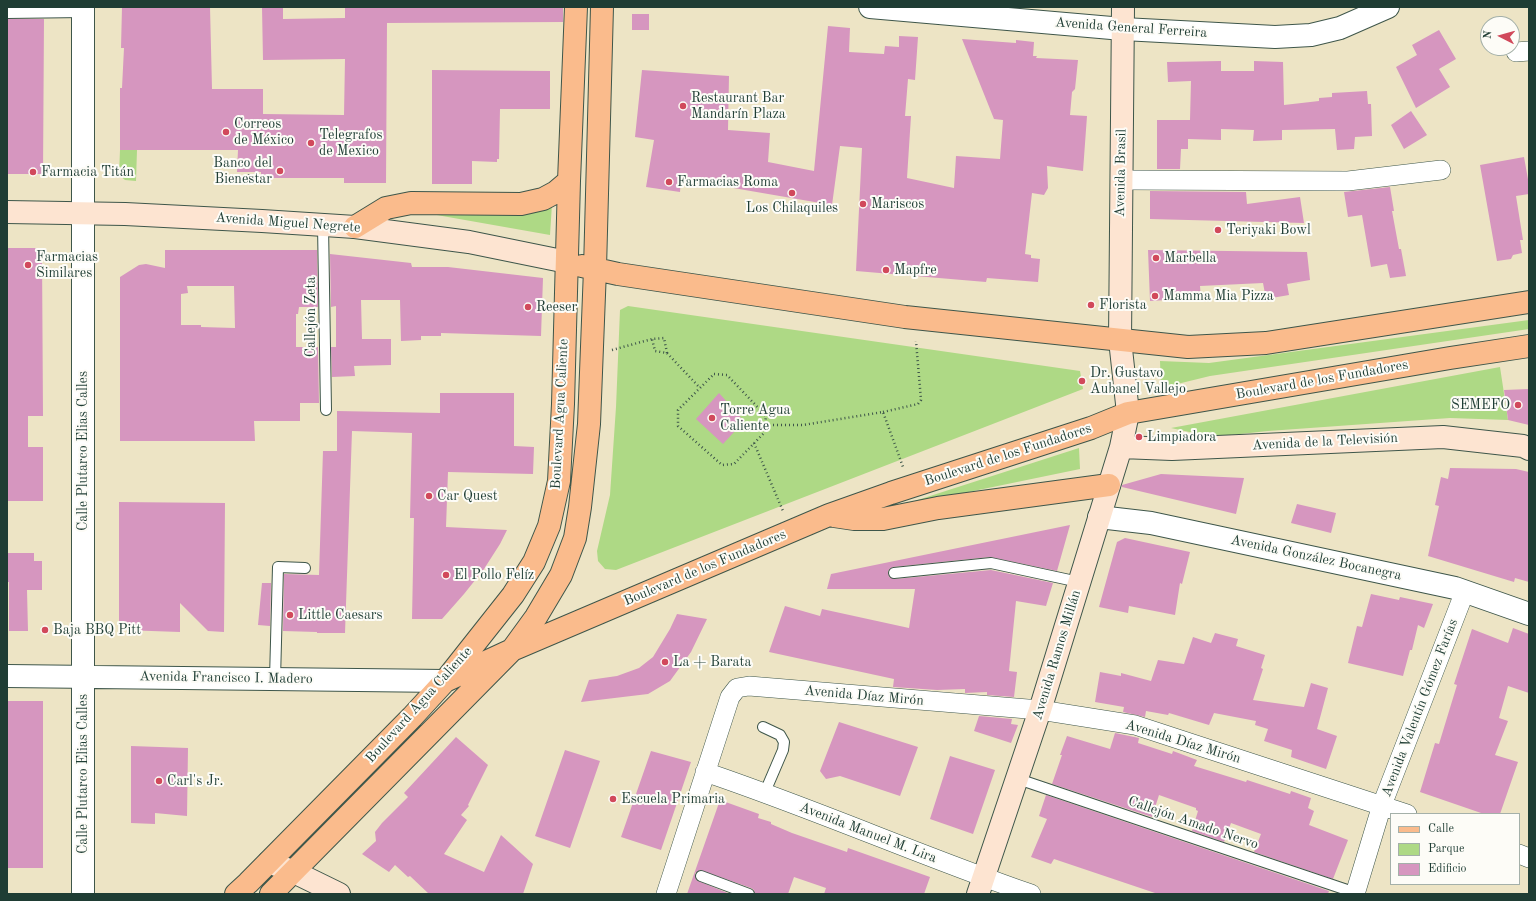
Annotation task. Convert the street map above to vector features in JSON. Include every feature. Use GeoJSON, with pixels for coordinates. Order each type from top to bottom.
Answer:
{"type":"FeatureCollection","features":[{"type":"Feature","properties":{"kind":"main road","name":"Boulevard Agua Caliente"},"geometry":{"type":"LineString","coordinates":[[236,894],[412,717],[445,681],[513,596],[534,562],[549,526],[559,481],[563,404],[569,181],[576,7]]}},
{"type":"Feature","properties":{"kind":"main road","name":"Boulevard Agua Caliente"},"geometry":{"type":"LineString","coordinates":[[271,894],[512,650],[536,617],[561,575],[575,538],[589,424],[602,7]]}},
{"type":"Feature","properties":{"kind":"main road","name":"Avenida Brasil"},"geometry":{"type":"LineString","coordinates":[[1123,7],[1120,340],[1128,413]]}},
{"type":"Feature","properties":{"kind":"main road"},"geometry":{"type":"LineString","coordinates":[[355,227],[386,208],[411,203],[521,204],[543,199],[556,192],[569,181]]}},
{"type":"Feature","properties":{"kind":"main road","name":"Avenida Miguel Negrete"},"geometry":{"type":"LineString","coordinates":[[7,212],[83,212],[355,227],[469,242],[567,262]]}},
{"type":"Feature","properties":{"kind":"main road"},"geometry":{"type":"LineString","coordinates":[[567,262],[618,274],[904,317],[1188,347],[1266,343],[1529,302]]}},
{"type":"Feature","properties":{"kind":"main road","name":"Boulevard de los Fundadores"},"geometry":{"type":"LineString","coordinates":[[445,681],[512,650],[829,515],[891,493],[1091,428],[1128,413],[1442,359],[1529,346]]}},
{"type":"Feature","properties":{"kind":"main road","name":"Avenida Ramos Millán"},"geometry":{"type":"LineString","coordinates":[[981,886],[1040,710],[1121,447],[1128,413]]}},
{"type":"Feature","properties":{"kind":"main road","name":"Avenida de la Televisión"},"geometry":{"type":"LineString","coordinates":[[1121,447],[1172,449],[1443,437],[1523,446],[1529,448]]}},
{"type":"Feature","properties":{"kind":"main road"},"geometry":{"type":"LineString","coordinates":[[829,515],[854,519],[883,519],[938,508],[1109,485]]}},
{"type":"Feature","properties":{"kind":"main road"},"geometry":{"type":"LineString","coordinates":[[268,862],[294,872],[339,894]]}},
{"type":"Feature","properties":{"kind":"street","name":"Avenida General Ferreira"},"geometry":{"type":"LineString","coordinates":[[870,7],[1123,29],[1275,37],[1311,35],[1340,28],[1388,7]]}},
{"type":"Feature","properties":{"kind":"street","name":"Calle Plutarco Elias Calles"},"geometry":{"type":"LineString","coordinates":[[83,9],[83,894]]}},
{"type":"Feature","properties":{"kind":"street"},"geometry":{"type":"LineString","coordinates":[[1121,180],[1348,182],[1441,170]]}},
{"type":"Feature","properties":{"kind":"street","name":"Avenida González Bocanegra"},"geometry":{"type":"LineString","coordinates":[[1099,517],[1151,523],[1465,591],[1529,614]]}},
{"type":"Feature","properties":{"kind":"street","name":"Avenida Valentín Gómez Farías"},"geometry":{"type":"LineString","coordinates":[[1357,894],[1382,805],[1465,591]]}},
{"type":"Feature","properties":{"kind":"street","name":"Avenida Francisco I. Madero"},"geometry":{"type":"LineString","coordinates":[[7,676],[445,681]]}},
{"type":"Feature","properties":{"kind":"street","name":"Avenida Díaz Mirón"},"geometry":{"type":"LineString","coordinates":[[705,772],[730,697],[737,688],[748,686],[1040,710],[1135,725],[1404,813]]}},
{"type":"Feature","properties":{"kind":"street"},"geometry":{"type":"LineString","coordinates":[[666,894],[705,772]]}},
{"type":"Feature","properties":{"kind":"street","name":"Avenida Manuel M. Lira"},"geometry":{"type":"LineString","coordinates":[[705,772],[765,792],[981,886],[1031,894]]}},
{"type":"Feature","properties":{"kind":"lane"},"geometry":{"type":"LineString","coordinates":[[7,13],[83,9]]}},
{"type":"Feature","properties":{"kind":"lane","name":"Callejón Zeta"},"geometry":{"type":"LineString","coordinates":[[323,225],[326,410]]}},
{"type":"Feature","properties":{"kind":"lane"},"geometry":{"type":"LineString","coordinates":[[894,572],[991,564],[1079,582]]}},
{"type":"Feature","properties":{"kind":"lane"},"geometry":{"type":"LineString","coordinates":[[274,679],[278,567],[305,568]]}},
{"type":"Feature","properties":{"kind":"lane"},"geometry":{"type":"LineString","coordinates":[[763,727],[780,735],[784,742],[783,750],[765,792]]}},
{"type":"Feature","properties":{"kind":"lane","name":"Callejón Amado Nervo"},"geometry":{"type":"LineString","coordinates":[[1018,779],[1357,894]]}},
{"type":"Feature","properties":{"kind":"lane"},"geometry":{"type":"LineString","coordinates":[[701,876],[749,894]]}},
{"type":"Feature","properties":{"kind":"path"},"geometry":{"type":"LineString","coordinates":[[249,172],[249,183]]}},
{"type":"Feature","properties":{"kind":"path"},"geometry":{"type":"LineString","coordinates":[[611,351],[652,339],[664,338],[667,353],[700,388]]}},
{"type":"Feature","properties":{"kind":"path"},"geometry":{"type":"LineString","coordinates":[[652,339],[655,351],[667,353]]}},
{"type":"Feature","properties":{"kind":"path"},"geometry":{"type":"LineString","coordinates":[[765,425],[803,425],[883,412],[918,404],[921,400],[916,341]]}},
{"type":"Feature","properties":{"kind":"path"},"geometry":{"type":"LineString","coordinates":[[714,374],[727,375],[766,416],[765,425],[764,433],[734,464],[722,465],[678,426],[678,410],[714,374]]}},
{"type":"Feature","properties":{"kind":"path"},"geometry":{"type":"LineString","coordinates":[[883,412],[903,467]]}},
{"type":"Feature","properties":{"kind":"path"},"geometry":{"type":"LineString","coordinates":[[754,443],[784,514]]}},
{"type":"Feature","properties":{"kind":"green space"},"geometry":{"type":"Polygon","coordinates":[[[120,150],[137,150],[136,181],[125,180],[119,175],[120,150]]]}},
{"type":"Feature","properties":{"kind":"green space"},"geometry":{"type":"Polygon","coordinates":[[[552,204],[550,235],[414,211],[552,204]]]}},
{"type":"Feature","properties":{"kind":"green space"},"geometry":{"type":"Polygon","coordinates":[[[628,306],[1080,371],[1083,389],[616,570],[605,569],[598,561],[597,551],[610,495],[616,407],[620,310],[628,306]]]}},
{"type":"Feature","properties":{"kind":"green space"},"geometry":{"type":"Polygon","coordinates":[[[1529,320],[1529,329],[1210,376],[1161,388],[1160,361],[1209,363],[1529,320]]]}},
{"type":"Feature","properties":{"kind":"green space"},"geometry":{"type":"Polygon","coordinates":[[[1500,367],[1508,420],[1450,418],[1268,431],[1212,437],[1171,428],[1500,367]]]}},
{"type":"Feature","properties":{"kind":"green space"},"geometry":{"type":"Polygon","coordinates":[[[1079,448],[1080,469],[896,507],[1079,448]]]}},
{"type":"Feature","properties":{"kind":"building"},"geometry":{"type":"Polygon","coordinates":[[[122,7],[210,7],[212,89],[263,89],[263,114],[344,115],[345,59],[263,60],[262,7],[283,7],[283,19],[345,18],[345,7],[563,7],[563,22],[387,23],[386,183],[344,183],[344,178],[261,178],[261,172],[237,172],[238,150],[120,150],[120,88],[122,88],[124,48],[121,48],[122,7]]]}},
{"type":"Feature","properties":{"kind":"building"},"geometry":{"type":"Polygon","coordinates":[[[632,14],[649,14],[649,30],[632,30],[632,14]]]}},
{"type":"Feature","properties":{"kind":"building"},"geometry":{"type":"Polygon","coordinates":[[[7,19],[44,19],[43,174],[7,174],[7,19]]]}},
{"type":"Feature","properties":{"kind":"building"},"geometry":{"type":"Polygon","coordinates":[[[828,26],[850,28],[849,52],[884,54],[885,46],[899,47],[899,36],[918,37],[915,80],[908,79],[905,116],[911,116],[907,178],[954,188],[956,156],[1000,159],[1003,120],[994,119],[962,39],[1016,43],[1016,40],[1034,42],[1033,56],[1037,56],[1036,58],[1078,60],[1075,89],[1072,92],[1070,115],[1087,116],[1083,171],[1047,166],[1048,188],[1044,195],[1032,193],[1025,254],[1031,255],[1031,258],[1040,259],[1038,282],[987,278],[986,282],[856,271],[862,148],[840,146],[832,205],[681,179],[680,192],[646,187],[654,140],[635,137],[642,70],[729,76],[728,130],[770,133],[768,162],[814,171],[828,26]]]}},
{"type":"Feature","properties":{"kind":"building"},"geometry":{"type":"Polygon","coordinates":[[[1439,30],[1456,59],[1439,69],[1450,87],[1416,108],[1396,67],[1417,55],[1412,45],[1439,30]]]}},
{"type":"Feature","properties":{"kind":"building"},"geometry":{"type":"Polygon","coordinates":[[[1221,61],[1221,71],[1254,71],[1254,61],[1283,62],[1284,105],[1319,101],[1319,98],[1332,97],[1332,93],[1367,91],[1368,104],[1371,104],[1372,136],[1355,137],[1354,149],[1337,150],[1335,129],[1282,130],[1282,140],[1253,141],[1254,130],[1221,129],[1221,140],[1188,139],[1188,149],[1181,149],[1180,169],[1157,169],[1157,120],[1190,120],[1191,81],[1168,82],[1167,62],[1221,61]]]}},
{"type":"Feature","properties":{"kind":"building"},"geometry":{"type":"Polygon","coordinates":[[[432,70],[550,71],[550,109],[500,109],[499,159],[497,159],[497,162],[472,161],[472,184],[432,184],[432,70]]]}},
{"type":"Feature","properties":{"kind":"building"},"geometry":{"type":"Polygon","coordinates":[[[1411,111],[1427,135],[1404,149],[1391,125],[1411,111]]]}},
{"type":"Feature","properties":{"kind":"building"},"geometry":{"type":"Polygon","coordinates":[[[1524,157],[1529,185],[1529,194],[1516,196],[1523,240],[1520,240],[1522,253],[1513,255],[1511,259],[1497,261],[1480,165],[1524,157]]]}},
{"type":"Feature","properties":{"kind":"building"},"geometry":{"type":"Polygon","coordinates":[[[1390,187],[1394,211],[1392,211],[1406,276],[1390,278],[1387,264],[1371,267],[1362,215],[1348,217],[1344,192],[1390,187]]]}},
{"type":"Feature","properties":{"kind":"building"},"geometry":{"type":"Polygon","coordinates":[[[1150,191],[1246,192],[1247,204],[1300,197],[1304,223],[1150,219],[1150,191]]]}},
{"type":"Feature","properties":{"kind":"building"},"geometry":{"type":"Polygon","coordinates":[[[7,248],[35,248],[39,249],[42,254],[43,416],[28,416],[28,447],[43,447],[43,501],[7,501],[7,248]]]}},
{"type":"Feature","properties":{"kind":"building"},"geometry":{"type":"Polygon","coordinates":[[[165,250],[317,250],[318,307],[299,307],[298,314],[296,314],[296,347],[318,347],[319,403],[300,403],[300,421],[254,421],[255,441],[120,441],[120,277],[139,265],[146,264],[165,268],[165,250]],[[187,286],[188,293],[181,294],[181,325],[235,328],[234,286],[187,286]]]}},
{"type":"Feature","properties":{"kind":"building"},"geometry":{"type":"Polygon","coordinates":[[[1148,250],[1307,252],[1310,280],[1287,284],[1289,295],[1266,299],[1263,283],[1200,286],[1201,298],[1150,301],[1148,250]]]}},
{"type":"Feature","properties":{"kind":"building"},"geometry":{"type":"Polygon","coordinates":[[[330,254],[411,263],[412,267],[448,267],[543,278],[541,336],[441,333],[441,336],[421,336],[421,340],[401,341],[400,300],[361,300],[362,339],[391,339],[391,365],[354,366],[355,376],[332,377],[331,347],[336,347],[336,306],[331,307],[330,254]]]}},
{"type":"Feature","properties":{"kind":"building","name":"SEMEFO"},"geometry":{"type":"Polygon","coordinates":[[[1529,389],[1529,425],[1508,420],[1504,390],[1529,389]]]}},
{"type":"Feature","properties":{"kind":"building"},"geometry":{"type":"Polygon","coordinates":[[[440,393],[514,393],[514,446],[534,447],[533,474],[448,472],[446,527],[507,530],[484,569],[442,619],[412,619],[414,518],[410,518],[412,433],[352,431],[345,633],[283,631],[284,574],[319,575],[323,451],[337,451],[337,411],[440,413],[440,393]]]}},
{"type":"Feature","properties":{"kind":"building","name":"Torre Agua Caliente"},"geometry":{"type":"Polygon","coordinates":[[[719,393],[744,421],[723,444],[696,419],[719,393]]]}},
{"type":"Feature","properties":{"kind":"building"},"geometry":{"type":"Polygon","coordinates":[[[1450,468],[1516,469],[1529,472],[1529,582],[1515,578],[1514,582],[1428,556],[1439,506],[1435,505],[1441,477],[1448,479],[1450,468]]]}},
{"type":"Feature","properties":{"kind":"building"},"geometry":{"type":"Polygon","coordinates":[[[1161,474],[1244,478],[1236,514],[1122,487],[1122,485],[1161,474]]]}},
{"type":"Feature","properties":{"kind":"building"},"geometry":{"type":"Polygon","coordinates":[[[119,502],[225,503],[224,632],[208,631],[180,603],[180,632],[123,630],[119,623],[119,502]]]}},
{"type":"Feature","properties":{"kind":"building"},"geometry":{"type":"Polygon","coordinates":[[[1297,504],[1336,513],[1331,533],[1291,523],[1297,504]]]}},
{"type":"Feature","properties":{"kind":"building"},"geometry":{"type":"Polygon","coordinates":[[[1070,525],[1057,571],[990,557],[893,567],[888,571],[889,577],[895,579],[991,570],[1053,583],[1046,606],[1016,601],[1009,671],[1017,672],[1014,697],[987,695],[987,692],[965,693],[965,689],[937,690],[893,687],[894,679],[769,652],[785,606],[820,616],[822,609],[909,628],[915,589],[827,589],[831,574],[1070,525]]]}},
{"type":"Feature","properties":{"kind":"building"},"geometry":{"type":"Polygon","coordinates":[[[1125,538],[1190,552],[1182,584],[1180,583],[1175,615],[1129,606],[1128,613],[1099,607],[1117,542],[1125,538]]]}},
{"type":"Feature","properties":{"kind":"building"},"geometry":{"type":"Polygon","coordinates":[[[7,553],[34,553],[34,561],[42,561],[42,590],[27,590],[28,631],[9,631],[9,582],[7,582],[7,553]]]}},
{"type":"Feature","properties":{"kind":"building"},"geometry":{"type":"Polygon","coordinates":[[[262,583],[271,583],[270,626],[258,625],[262,583]]]}},
{"type":"Feature","properties":{"kind":"building"},"geometry":{"type":"Polygon","coordinates":[[[1371,594],[1399,600],[1400,597],[1433,604],[1424,628],[1418,625],[1412,650],[1410,650],[1403,676],[1348,663],[1357,626],[1362,627],[1371,594]]]}},
{"type":"Feature","properties":{"kind":"building","name":"La + Barata"},"geometry":{"type":"Polygon","coordinates":[[[677,614],[707,619],[691,652],[670,681],[648,694],[581,702],[589,680],[617,676],[639,668],[653,657],[677,614]]]}},
{"type":"Feature","properties":{"kind":"building"},"geometry":{"type":"Polygon","coordinates":[[[1513,628],[1529,634],[1529,693],[1508,686],[1499,718],[1508,721],[1495,755],[1518,762],[1500,813],[1481,813],[1420,792],[1435,743],[1439,744],[1457,685],[1454,684],[1472,629],[1508,643],[1513,628]]]}},
{"type":"Feature","properties":{"kind":"building"},"geometry":{"type":"Polygon","coordinates":[[[1215,633],[1238,639],[1236,646],[1265,655],[1261,668],[1263,669],[1253,700],[1304,707],[1311,683],[1328,688],[1317,729],[1337,736],[1326,769],[1291,757],[1292,750],[1264,741],[1268,729],[1255,725],[1256,721],[1214,713],[1209,725],[1169,713],[1168,715],[1146,711],[1145,717],[1123,712],[1124,707],[1095,702],[1100,672],[1121,676],[1121,673],[1151,681],[1158,660],[1184,664],[1193,637],[1211,643],[1215,633]]]}},
{"type":"Feature","properties":{"kind":"building"},"geometry":{"type":"Polygon","coordinates":[[[7,701],[43,701],[43,868],[7,868],[7,701]]]}},
{"type":"Feature","properties":{"kind":"building"},"geometry":{"type":"Polygon","coordinates":[[[979,716],[1012,719],[1011,724],[1018,725],[1011,743],[974,731],[979,716]]]}},
{"type":"Feature","properties":{"kind":"building"},"geometry":{"type":"Polygon","coordinates":[[[839,722],[918,747],[900,796],[840,776],[826,779],[820,771],[839,722]]]}},
{"type":"Feature","properties":{"kind":"building"},"geometry":{"type":"Polygon","coordinates":[[[1115,733],[1139,738],[1138,743],[1172,754],[1173,751],[1197,760],[1194,766],[1246,782],[1247,780],[1290,794],[1291,791],[1311,798],[1308,808],[1314,811],[1309,825],[1348,840],[1333,879],[1254,852],[1261,834],[1231,823],[1224,842],[1192,831],[1198,811],[1196,808],[1159,795],[1152,817],[1052,784],[1067,736],[1110,749],[1115,733]]]}},
{"type":"Feature","properties":{"kind":"building"},"geometry":{"type":"Polygon","coordinates":[[[456,737],[488,765],[468,805],[469,806],[461,815],[467,820],[444,854],[484,872],[501,835],[533,864],[523,894],[429,894],[410,876],[408,877],[395,865],[389,872],[362,854],[376,841],[375,832],[382,823],[408,797],[404,793],[456,737]]]}},
{"type":"Feature","properties":{"kind":"building","name":"Carl's Jr."},"geometry":{"type":"Polygon","coordinates":[[[131,746],[188,748],[187,816],[155,813],[155,824],[131,823],[131,746]]]}},
{"type":"Feature","properties":{"kind":"building"},"geometry":{"type":"Polygon","coordinates":[[[565,750],[600,761],[570,848],[535,836],[565,750]]]}},
{"type":"Feature","properties":{"kind":"building"},"geometry":{"type":"Polygon","coordinates":[[[651,751],[691,762],[661,850],[621,837],[651,751]]]}},
{"type":"Feature","properties":{"kind":"building"},"geometry":{"type":"Polygon","coordinates":[[[950,756],[995,770],[973,834],[930,819],[950,756]]]}},
{"type":"Feature","properties":{"kind":"building"},"geometry":{"type":"Polygon","coordinates":[[[1046,795],[1329,891],[1328,894],[1158,894],[1054,859],[1051,864],[1031,857],[1047,819],[1039,816],[1046,795]]]}},
{"type":"Feature","properties":{"kind":"building"},"geometry":{"type":"Polygon","coordinates":[[[720,800],[759,814],[758,818],[771,822],[771,824],[792,833],[847,852],[848,848],[930,877],[924,894],[824,894],[826,888],[794,877],[788,894],[755,894],[754,890],[751,888],[700,870],[695,873],[696,880],[730,894],[687,894],[720,800]]]}},
{"type":"Feature","properties":{"kind":"place","name":"Restaurant Bar Mandarín Plaza"},"geometry":{"type":"Point","coordinates":[683,106]}},
{"type":"Feature","properties":{"kind":"place","name":"Correos de México"},"geometry":{"type":"Point","coordinates":[226,132]}},
{"type":"Feature","properties":{"kind":"place","name":"Telegrafos de Mexico"},"geometry":{"type":"Point","coordinates":[311,143]}},
{"type":"Feature","properties":{"kind":"place","name":"Banco del Bienestar"},"geometry":{"type":"Point","coordinates":[280,171]}},
{"type":"Feature","properties":{"kind":"place","name":"Farmacia Titán"},"geometry":{"type":"Point","coordinates":[33,172]}},
{"type":"Feature","properties":{"kind":"place","name":"Farmacias Roma"},"geometry":{"type":"Point","coordinates":[669,182]}},
{"type":"Feature","properties":{"kind":"place","name":"Los Chilaquiles"},"geometry":{"type":"Point","coordinates":[792,193]}},
{"type":"Feature","properties":{"kind":"place","name":"Mariscos"},"geometry":{"type":"Point","coordinates":[863,204]}},
{"type":"Feature","properties":{"kind":"place","name":"Teriyaki Bowl"},"geometry":{"type":"Point","coordinates":[1218,230]}},
{"type":"Feature","properties":{"kind":"place","name":"Marbella"},"geometry":{"type":"Point","coordinates":[1156,258]}},
{"type":"Feature","properties":{"kind":"place","name":"Farmacias Similares"},"geometry":{"type":"Point","coordinates":[28,265]}},
{"type":"Feature","properties":{"kind":"place","name":"Mapfre"},"geometry":{"type":"Point","coordinates":[886,270]}},
{"type":"Feature","properties":{"kind":"place","name":"Mamma Mia Pizza"},"geometry":{"type":"Point","coordinates":[1155,296]}},
{"type":"Feature","properties":{"kind":"place","name":"Florista"},"geometry":{"type":"Point","coordinates":[1091,305]}},
{"type":"Feature","properties":{"kind":"place","name":"Reeser"},"geometry":{"type":"Point","coordinates":[528,307]}},
{"type":"Feature","properties":{"kind":"place","name":"Dr. Gustavo Aubanel Vallejo"},"geometry":{"type":"Point","coordinates":[1082,381]}},
{"type":"Feature","properties":{"kind":"place","name":"SEMEFO"},"geometry":{"type":"Point","coordinates":[1518,405]}},
{"type":"Feature","properties":{"kind":"place","name":"Torre Agua Caliente"},"geometry":{"type":"Point","coordinates":[712,418]}},
{"type":"Feature","properties":{"kind":"place","name":"Limpiadora"},"geometry":{"type":"Point","coordinates":[1139,437]}},
{"type":"Feature","properties":{"kind":"place","name":"Car Quest"},"geometry":{"type":"Point","coordinates":[429,496]}},
{"type":"Feature","properties":{"kind":"place","name":"El Pollo Felíz"},"geometry":{"type":"Point","coordinates":[446,575]}},
{"type":"Feature","properties":{"kind":"place","name":"Little Caesars"},"geometry":{"type":"Point","coordinates":[290,615]}},
{"type":"Feature","properties":{"kind":"place","name":"Baja BBQ Pitt"},"geometry":{"type":"Point","coordinates":[45,630]}},
{"type":"Feature","properties":{"kind":"place","name":"La + Barata"},"geometry":{"type":"Point","coordinates":[665,662]}},
{"type":"Feature","properties":{"kind":"place","name":"Carl's Jr."},"geometry":{"type":"Point","coordinates":[159,781]}},
{"type":"Feature","properties":{"kind":"place","name":"Escuela Primaria"},"geometry":{"type":"Point","coordinates":[613,799]}}]}
